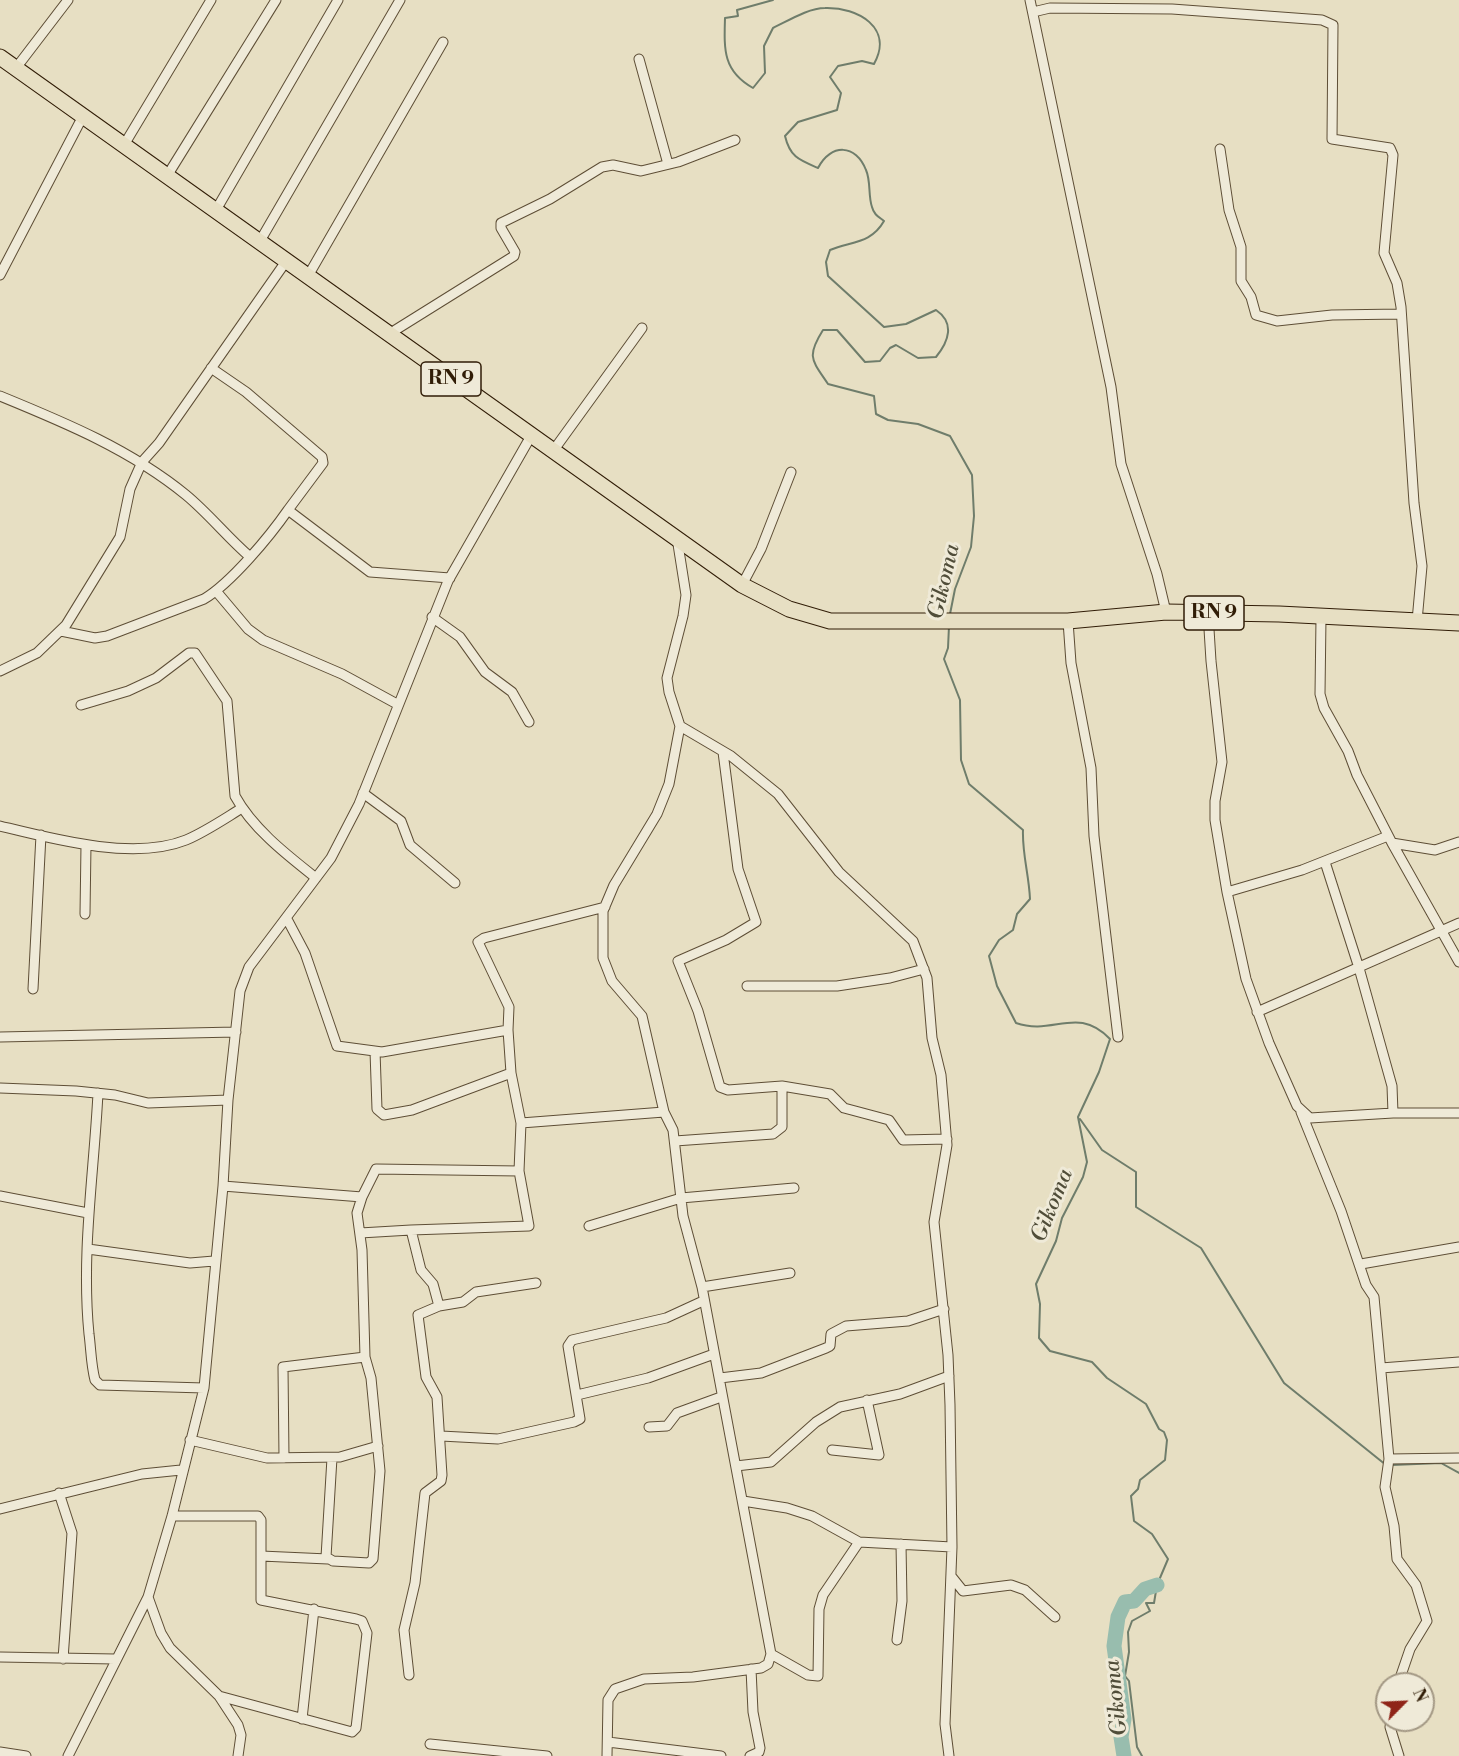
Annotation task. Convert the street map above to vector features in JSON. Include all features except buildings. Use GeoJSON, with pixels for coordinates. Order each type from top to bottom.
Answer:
{"type":"FeatureCollection","features":[{"type":"Feature","properties":{"kind":"main road","name":"RN 9"},"geometry":{"type":"LineString","coordinates":[[0,57],[742,585],[789,609],[831,621],[1068,621],[1166,612],[1279,614],[1321,618],[1459,623]]}},
{"type":"Feature","properties":{"kind":"street"},"geometry":{"type":"LineString","coordinates":[[16,68],[68,0]]}},
{"type":"Feature","properties":{"kind":"street"},"geometry":{"type":"LineString","coordinates":[[124,145],[211,0]]}},
{"type":"Feature","properties":{"kind":"street"},"geometry":{"type":"LineString","coordinates":[[167,176],[276,0]]}},
{"type":"Feature","properties":{"kind":"street"},"geometry":{"type":"LineString","coordinates":[[216,210],[338,0]]}},
{"type":"Feature","properties":{"kind":"street"},"geometry":{"type":"LineString","coordinates":[[260,241],[400,0]]}},
{"type":"Feature","properties":{"kind":"street"},"geometry":{"type":"LineString","coordinates":[[1030,0],[1111,387],[1121,464],[1157,574],[1166,612]]}},
{"type":"Feature","properties":{"kind":"street"},"geometry":{"type":"LineString","coordinates":[[1033,12],[1050,8],[1172,9],[1322,20],[1331,23],[1334,33],[1332,139],[1389,148],[1393,154],[1384,253],[1397,283],[1401,314],[1414,503],[1422,566],[1417,621]]}},
{"type":"Feature","properties":{"kind":"street"},"geometry":{"type":"LineString","coordinates":[[308,276],[443,42]]}},
{"type":"Feature","properties":{"kind":"street"},"geometry":{"type":"LineString","coordinates":[[639,59],[668,164]]}},
{"type":"Feature","properties":{"kind":"street"},"geometry":{"type":"LineString","coordinates":[[0,275],[83,116]]}},
{"type":"Feature","properties":{"kind":"street"},"geometry":{"type":"LineString","coordinates":[[389,334],[514,256],[515,252],[501,223],[606,166],[636,171],[668,164],[735,140]]}},
{"type":"Feature","properties":{"kind":"street"},"geometry":{"type":"LineString","coordinates":[[1220,149],[1229,210],[1241,247],[1241,281],[1251,297],[1256,315],[1277,321],[1332,315],[1401,314]]}},
{"type":"Feature","properties":{"kind":"street"},"geometry":{"type":"LineString","coordinates":[[0,671],[38,653],[61,631],[120,537],[130,489],[142,462],[159,443],[287,260]]}},
{"type":"Feature","properties":{"kind":"street"},"geometry":{"type":"LineString","coordinates":[[553,451],[642,328]]}},
{"type":"Feature","properties":{"kind":"street"},"geometry":{"type":"LineString","coordinates":[[61,631],[95,638],[107,636],[187,607],[216,591],[288,510],[323,463],[322,457],[246,392],[211,368]]}},
{"type":"Feature","properties":{"kind":"street"},"geometry":{"type":"LineString","coordinates":[[0,396],[92,435],[142,462],[186,495],[249,556]]}},
{"type":"Feature","properties":{"kind":"street"},"geometry":{"type":"LineString","coordinates":[[68,1756],[148,1597],[172,1516],[181,1470],[204,1388],[214,1261],[223,1186],[228,1100],[242,980],[249,967],[331,858],[363,794],[432,617],[450,578],[531,436]]}},
{"type":"Feature","properties":{"kind":"street"},"geometry":{"type":"LineString","coordinates":[[742,585],[760,549],[791,472]]}},
{"type":"Feature","properties":{"kind":"street"},"geometry":{"type":"LineString","coordinates":[[288,510],[370,572],[450,578]]}},
{"type":"Feature","properties":{"kind":"street"},"geometry":{"type":"LineString","coordinates":[[607,1756],[608,1700],[615,1689],[644,1679],[693,1677],[751,1669],[768,1664],[771,1654],[702,1287],[683,1216],[675,1141],[664,1112],[642,1016],[612,981],[603,958],[601,922],[605,907],[614,885],[657,814],[669,784],[680,726],[667,678],[686,595],[677,538]]}},
{"type":"Feature","properties":{"kind":"street"},"geometry":{"type":"LineString","coordinates":[[216,591],[248,629],[263,640],[342,674],[397,704]]}},
{"type":"Feature","properties":{"kind":"street"},"geometry":{"type":"LineString","coordinates":[[1208,613],[1210,661],[1222,762],[1215,801],[1215,820],[1242,967],[1257,1012],[1361,1264],[1366,1285],[1374,1297],[1389,1459],[1385,1487],[1394,1526],[1397,1559],[1416,1585],[1426,1621],[1410,1649],[1402,1672]]}},
{"type":"Feature","properties":{"kind":"street"},"geometry":{"type":"LineString","coordinates":[[432,617],[460,637],[485,672],[512,692],[529,722]]}},
{"type":"Feature","properties":{"kind":"street"},"geometry":{"type":"LineString","coordinates":[[1321,618],[1321,701],[1390,839],[1459,962]]}},
{"type":"Feature","properties":{"kind":"street"},"geometry":{"type":"LineString","coordinates":[[1068,621],[1071,663],[1091,768],[1094,836],[1118,1037]]}},
{"type":"Feature","properties":{"kind":"street"},"geometry":{"type":"LineString","coordinates":[[81,705],[128,691],[156,678],[189,653],[195,653],[227,701],[232,789],[242,808],[284,853],[316,878]]}},
{"type":"Feature","properties":{"kind":"street"},"geometry":{"type":"LineString","coordinates":[[680,726],[723,752],[778,794],[839,873],[913,941],[924,969],[929,989],[932,1038],[941,1075],[947,1139],[946,1162],[934,1222],[949,1376],[952,1547],[945,1724],[949,1756]]}},
{"type":"Feature","properties":{"kind":"street"},"geometry":{"type":"LineString","coordinates":[[723,752],[738,869],[756,922],[726,940],[681,957],[678,961],[702,1023],[720,1087],[728,1090],[782,1086],[830,1094],[844,1108],[889,1120],[903,1140],[947,1139]]}},
{"type":"Feature","properties":{"kind":"street"},"geometry":{"type":"LineString","coordinates":[[363,794],[401,821],[410,845],[455,883]]}},
{"type":"Feature","properties":{"kind":"street"},"geometry":{"type":"LineString","coordinates":[[0,826],[86,845],[121,849],[180,842],[242,808]]}},
{"type":"Feature","properties":{"kind":"street"},"geometry":{"type":"LineString","coordinates":[[33,989],[41,835]]}},
{"type":"Feature","properties":{"kind":"street"},"geometry":{"type":"LineString","coordinates":[[1227,892],[1390,839],[1435,850],[1459,842]]}},
{"type":"Feature","properties":{"kind":"street"},"geometry":{"type":"LineString","coordinates":[[85,914],[86,845]]}},
{"type":"Feature","properties":{"kind":"street"},"geometry":{"type":"LineString","coordinates":[[1325,862],[1359,968],[1392,1086],[1393,1113]]}},
{"type":"Feature","properties":{"kind":"street"},"geometry":{"type":"LineString","coordinates":[[360,1233],[530,1226],[519,1171],[520,1123],[511,1073],[509,1007],[480,949],[480,940],[605,907]]}},
{"type":"Feature","properties":{"kind":"street"},"geometry":{"type":"LineString","coordinates":[[287,919],[305,953],[334,1044],[341,1048],[375,1051],[445,1043],[508,1030]]}},
{"type":"Feature","properties":{"kind":"street"},"geometry":{"type":"LineString","coordinates":[[1257,1012],[1459,923]]}},
{"type":"Feature","properties":{"kind":"street"},"geometry":{"type":"LineString","coordinates":[[747,986],[837,986],[890,978],[924,969]]}},
{"type":"Feature","properties":{"kind":"street"},"geometry":{"type":"LineString","coordinates":[[0,1037],[236,1032]]}},
{"type":"Feature","properties":{"kind":"street"},"geometry":{"type":"LineString","coordinates":[[375,1051],[377,1109],[384,1115],[412,1110],[511,1073]]}},
{"type":"Feature","properties":{"kind":"street"},"geometry":{"type":"LineString","coordinates":[[675,1141],[777,1132],[782,1127],[782,1086]]}},
{"type":"Feature","properties":{"kind":"street"},"geometry":{"type":"LineString","coordinates":[[0,1088],[98,1093],[148,1103],[228,1100]]}},
{"type":"Feature","properties":{"kind":"street"},"geometry":{"type":"LineString","coordinates":[[98,1093],[95,1158],[88,1213],[85,1293],[95,1380],[99,1385],[204,1388]]}},
{"type":"Feature","properties":{"kind":"street"},"geometry":{"type":"LineString","coordinates":[[520,1123],[664,1112]]}},
{"type":"Feature","properties":{"kind":"street"},"geometry":{"type":"LineString","coordinates":[[1300,1112],[1310,1118],[1393,1113],[1459,1113]]}},
{"type":"Feature","properties":{"kind":"street"},"geometry":{"type":"LineString","coordinates":[[261,1556],[328,1559],[365,1564],[373,1559],[380,1483],[371,1378],[365,1357],[360,1233],[357,1213],[376,1169],[519,1171]]}},
{"type":"Feature","properties":{"kind":"street"},"geometry":{"type":"LineString","coordinates":[[223,1186],[362,1197]]}},
{"type":"Feature","properties":{"kind":"street"},"geometry":{"type":"LineString","coordinates":[[589,1226],[681,1198],[794,1188]]}},
{"type":"Feature","properties":{"kind":"street"},"geometry":{"type":"LineString","coordinates":[[0,1196],[88,1213]]}},
{"type":"Feature","properties":{"kind":"street"},"geometry":{"type":"LineString","coordinates":[[411,1230],[421,1270],[433,1284],[439,1306]]}},
{"type":"Feature","properties":{"kind":"street"},"geometry":{"type":"LineString","coordinates":[[1361,1264],[1459,1247]]}},
{"type":"Feature","properties":{"kind":"street"},"geometry":{"type":"LineString","coordinates":[[88,1249],[190,1263],[214,1261]]}},
{"type":"Feature","properties":{"kind":"street"},"geometry":{"type":"LineString","coordinates":[[702,1287],[790,1273]]}},
{"type":"Feature","properties":{"kind":"street"},"geometry":{"type":"LineString","coordinates":[[409,1675],[405,1620],[415,1583],[425,1492],[441,1481],[442,1475],[437,1397],[426,1377],[418,1320],[420,1313],[439,1306],[463,1302],[476,1292],[536,1283]]}},
{"type":"Feature","properties":{"kind":"street"},"geometry":{"type":"LineString","coordinates":[[441,1436],[498,1439],[580,1419],[568,1346],[572,1340],[666,1318],[703,1301]]}},
{"type":"Feature","properties":{"kind":"street"},"geometry":{"type":"LineString","coordinates":[[720,1378],[761,1373],[826,1348],[830,1346],[831,1334],[846,1326],[908,1321],[944,1309]]}},
{"type":"Feature","properties":{"kind":"street"},"geometry":{"type":"LineString","coordinates":[[577,1395],[648,1378],[714,1354]]}},
{"type":"Feature","properties":{"kind":"street"},"geometry":{"type":"LineString","coordinates":[[284,1458],[283,1367],[365,1357]]}},
{"type":"Feature","properties":{"kind":"street"},"geometry":{"type":"LineString","coordinates":[[1381,1368],[1459,1362]]}},
{"type":"Feature","properties":{"kind":"street"},"geometry":{"type":"LineString","coordinates":[[736,1466],[771,1462],[829,1413],[867,1400],[900,1394],[949,1376]]}},
{"type":"Feature","properties":{"kind":"street"},"geometry":{"type":"LineString","coordinates":[[649,1426],[667,1426],[677,1413],[721,1397]]}},
{"type":"Feature","properties":{"kind":"street"},"geometry":{"type":"LineString","coordinates":[[832,1450],[879,1455],[867,1400]]}},
{"type":"Feature","properties":{"kind":"street"},"geometry":{"type":"LineString","coordinates":[[190,1440],[255,1456],[284,1458],[332,1458],[378,1446]]}},
{"type":"Feature","properties":{"kind":"street"},"geometry":{"type":"LineString","coordinates":[[328,1559],[325,1550],[332,1458]]}},
{"type":"Feature","properties":{"kind":"street"},"geometry":{"type":"LineString","coordinates":[[1389,1459],[1459,1458]]}},
{"type":"Feature","properties":{"kind":"street"},"geometry":{"type":"LineString","coordinates":[[0,1509],[59,1492],[152,1472],[181,1470]]}},
{"type":"Feature","properties":{"kind":"street"},"geometry":{"type":"LineString","coordinates":[[59,1492],[72,1533],[63,1659]]}},
{"type":"Feature","properties":{"kind":"street"},"geometry":{"type":"LineString","coordinates":[[743,1502],[787,1508],[812,1516],[859,1542],[952,1547]]}},
{"type":"Feature","properties":{"kind":"street"},"geometry":{"type":"LineString","coordinates":[[172,1516],[258,1516],[261,1520],[261,1600],[356,1619],[362,1622],[368,1633],[355,1731],[350,1733],[219,1696]]}},
{"type":"Feature","properties":{"kind":"street"},"geometry":{"type":"LineString","coordinates":[[771,1654],[808,1675],[818,1676],[819,1609],[823,1596],[859,1542]]}},
{"type":"Feature","properties":{"kind":"street"},"geometry":{"type":"LineString","coordinates":[[897,1640],[902,1601],[901,1544]]}},
{"type":"Feature","properties":{"kind":"street"},"geometry":{"type":"LineString","coordinates":[[950,1574],[963,1591],[1002,1585],[1025,1590],[1055,1617]]}},
{"type":"Feature","properties":{"kind":"street"},"geometry":{"type":"LineString","coordinates":[[148,1597],[161,1633],[170,1648],[219,1696],[238,1725],[241,1735],[238,1756]]}},
{"type":"Feature","properties":{"kind":"street"},"geometry":{"type":"LineString","coordinates":[[302,1719],[314,1610]]}},
{"type":"Feature","properties":{"kind":"street"},"geometry":{"type":"LineString","coordinates":[[0,1657],[115,1659]]}},
{"type":"Feature","properties":{"kind":"street"},"geometry":{"type":"LineString","coordinates":[[750,1756],[759,1752],[760,1748],[753,1712],[751,1669]]}},
{"type":"Feature","properties":{"kind":"street"},"geometry":{"type":"LineString","coordinates":[[1392,1732],[1400,1756]]}},
{"type":"Feature","properties":{"kind":"street"},"geometry":{"type":"LineString","coordinates":[[608,1742],[721,1756]]}},
{"type":"Feature","properties":{"kind":"street"},"geometry":{"type":"LineString","coordinates":[[430,1744],[546,1756]]}},
{"type":"Feature","properties":{"kind":"street"},"geometry":{"type":"LineString","coordinates":[[0,1752],[26,1756]]}},
{"type":"Feature","properties":{"kind":"waterway","name":"Gikoma"},"geometry":{"type":"LineString","coordinates":[[773,0],[737,10],[738,16],[725,18],[727,59],[736,74],[753,88],[765,73],[764,46],[773,28],[805,12],[825,8],[849,11],[869,22],[876,30],[879,40],[879,51],[874,64],[862,61],[838,66],[830,77],[841,93],[837,110],[798,122],[785,136],[796,157],[818,168],[823,160],[836,151],[850,151],[856,155],[862,161],[868,174],[873,210],[884,221],[867,238],[830,250],[826,262],[828,276],[884,327],[906,324],[936,310],[948,326],[947,339],[936,357],[918,358],[896,345],[890,348],[880,361],[865,362],[837,330],[823,330],[814,346],[813,358],[828,384],[874,396],[876,414],[888,420],[918,424],[950,436],[972,475],[974,516],[971,547],[955,589],[950,614]]}},
{"type":"Feature","properties":{"kind":"waterway","name":"Gikoma"},"geometry":{"type":"LineString","coordinates":[[949,626],[948,648],[944,659],[960,700],[961,760],[969,784],[1023,830],[1030,899],[1017,914],[1013,930],[999,940],[989,956],[997,986],[1016,1023],[1042,1026],[1076,1022],[1098,1029],[1110,1039],[1099,1072],[1078,1117],[1087,1162],[1083,1177],[1062,1218],[1056,1241],[1036,1284],[1040,1304],[1039,1338],[1050,1351],[1092,1362],[1107,1378],[1146,1404],[1167,1440],[1165,1460],[1140,1480],[1138,1489],[1131,1496],[1134,1521],[1152,1534],[1168,1559],[1157,1585],[1154,1603],[1146,1603],[1150,1611],[1132,1621],[1128,1632],[1129,1652],[1125,1676],[1129,1681],[1137,1747],[1142,1756]]}},
{"type":"Feature","properties":{"kind":"waterway"},"geometry":{"type":"LineString","coordinates":[[1080,1119],[1102,1150],[1136,1172],[1136,1207],[1201,1248],[1284,1383],[1386,1465]]}},
{"type":"Feature","properties":{"kind":"waterway"},"geometry":{"type":"LineString","coordinates":[[1392,1465],[1441,1463],[1459,1473]]}},
{"type":"Feature","properties":{"kind":"waterway"},"geometry":{"type":"LineString","coordinates":[[1124,1756],[1121,1737],[1124,1719],[1114,1646],[1118,1617],[1125,1602],[1134,1601],[1145,1589],[1157,1585]]}}]}
